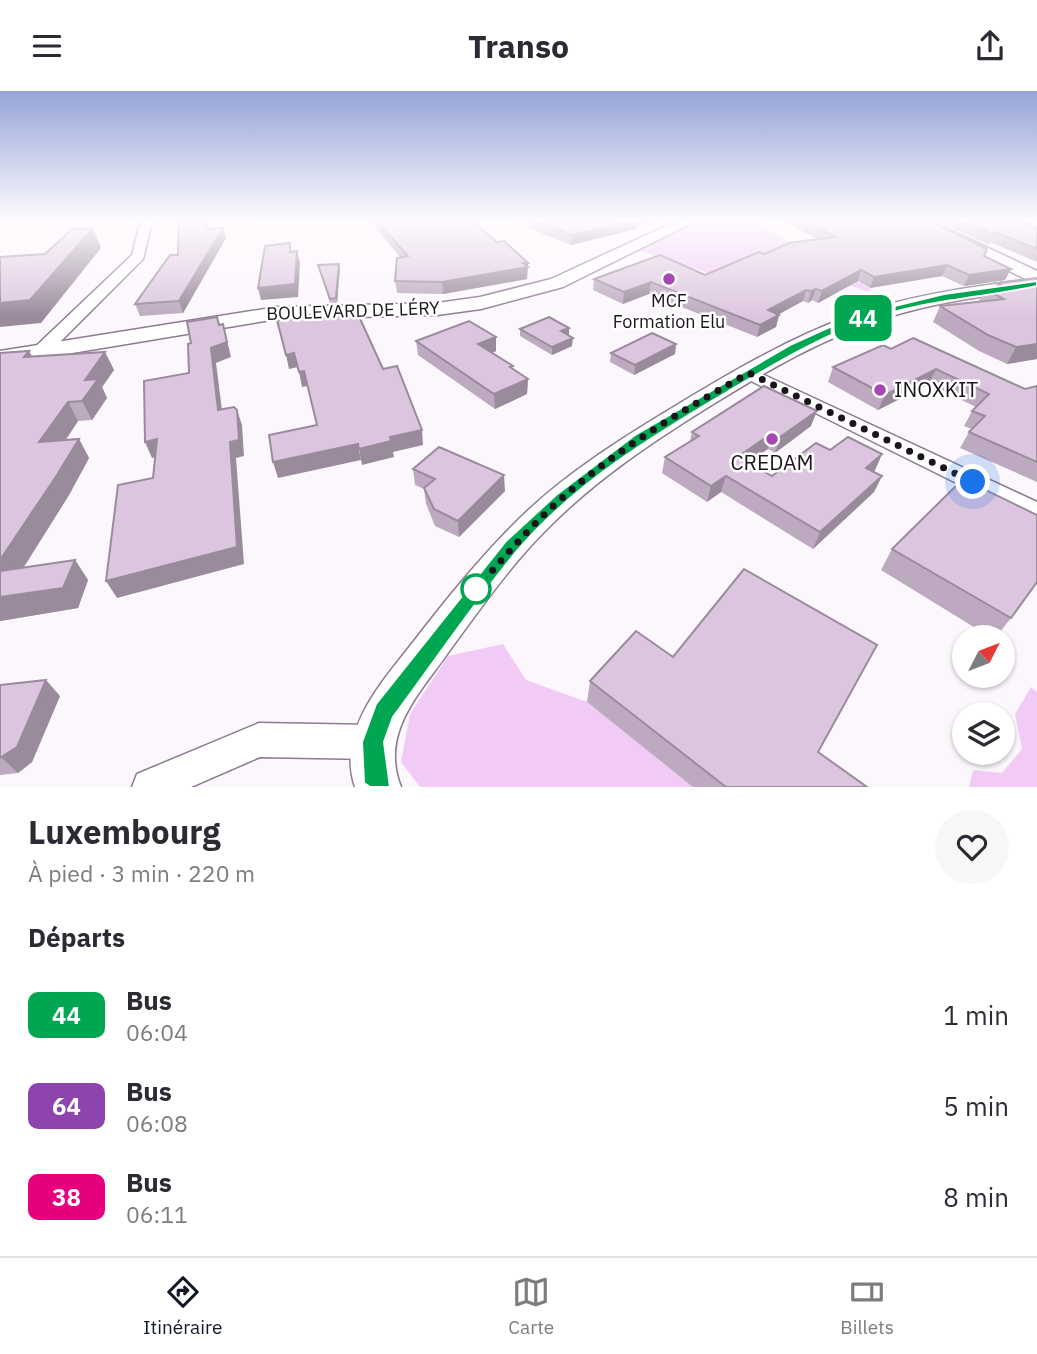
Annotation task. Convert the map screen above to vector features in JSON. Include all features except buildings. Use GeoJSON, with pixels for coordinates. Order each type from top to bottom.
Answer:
{"type":"FeatureCollection","features":[{"type":"Feature","properties":{"kind":"street"},"geometry":{"type":"LineString","coordinates":[[40,352],[138,256],[139,251]]}},
{"type":"Feature","properties":{"kind":"street","name":"BOULEVARD DE LÉRY"},"geometry":{"type":"LineString","coordinates":[[0,358],[276,313],[437,309],[481,303],[557,283],[624,251]]}},
{"type":"Feature","properties":{"kind":"street"},"geometry":{"type":"LineString","coordinates":[[982,251],[1037,278]]}},
{"type":"Feature","properties":{"kind":"street"},"geometry":{"type":"LineString","coordinates":[[379,787],[376,783],[373,742],[384,711],[512,546],[562,498],[640,438],[749,373],[836,328],[881,312],[944,297],[1037,284]]}},
{"type":"Feature","properties":{"kind":"street"},"geometry":{"type":"LineString","coordinates":[[749,373],[1037,511]]}},
{"type":"Feature","properties":{"kind":"street"},"geometry":{"type":"LineString","coordinates":[[150,787],[259,740],[373,742]]}},
{"type":"Feature","properties":{"kind":"shaded area"},"geometry":{"type":"Polygon","coordinates":[[[643,251],[805,251],[872,290],[866,291],[813,273],[732,274],[718,269],[709,273],[643,251]]]}},
{"type":"Feature","properties":{"kind":"shaded area"},"geometry":{"type":"Polygon","coordinates":[[[503,644],[526,680],[587,702],[694,787],[420,787],[401,762],[410,714],[448,656],[503,644]]]}},
{"type":"Feature","properties":{"kind":"shaded area"},"geometry":{"type":"Polygon","coordinates":[[[1031,687],[1037,692],[1037,787],[969,787],[973,770],[1002,773],[1009,765],[1015,765],[1015,757],[1022,749],[1015,714],[1031,687]]]}},
{"type":"Feature","properties":{"kind":"bus line","name":"44"},"geometry":{"type":"LineString","coordinates":[[379,787],[376,783],[373,742],[384,711],[512,546],[562,498],[640,438],[728,385],[836,328],[881,312],[944,297],[1037,284]]}},
{"type":"Feature","properties":{"kind":"place","name":"MCF Formation Elu"},"geometry":{"type":"Point","coordinates":[669,279]}},
{"type":"Feature","properties":{"kind":"place","name":"INOXKIT"},"geometry":{"type":"Point","coordinates":[880,390]}},
{"type":"Feature","properties":{"kind":"place","name":"CREDAM"},"geometry":{"type":"Point","coordinates":[772,439]}},
{"type":"Feature","properties":{"kind":"route"},"geometry":{"type":"LineString","coordinates":[[476,589],[512,546],[562,498],[640,438],[749,373],[973,482]]}}]}
